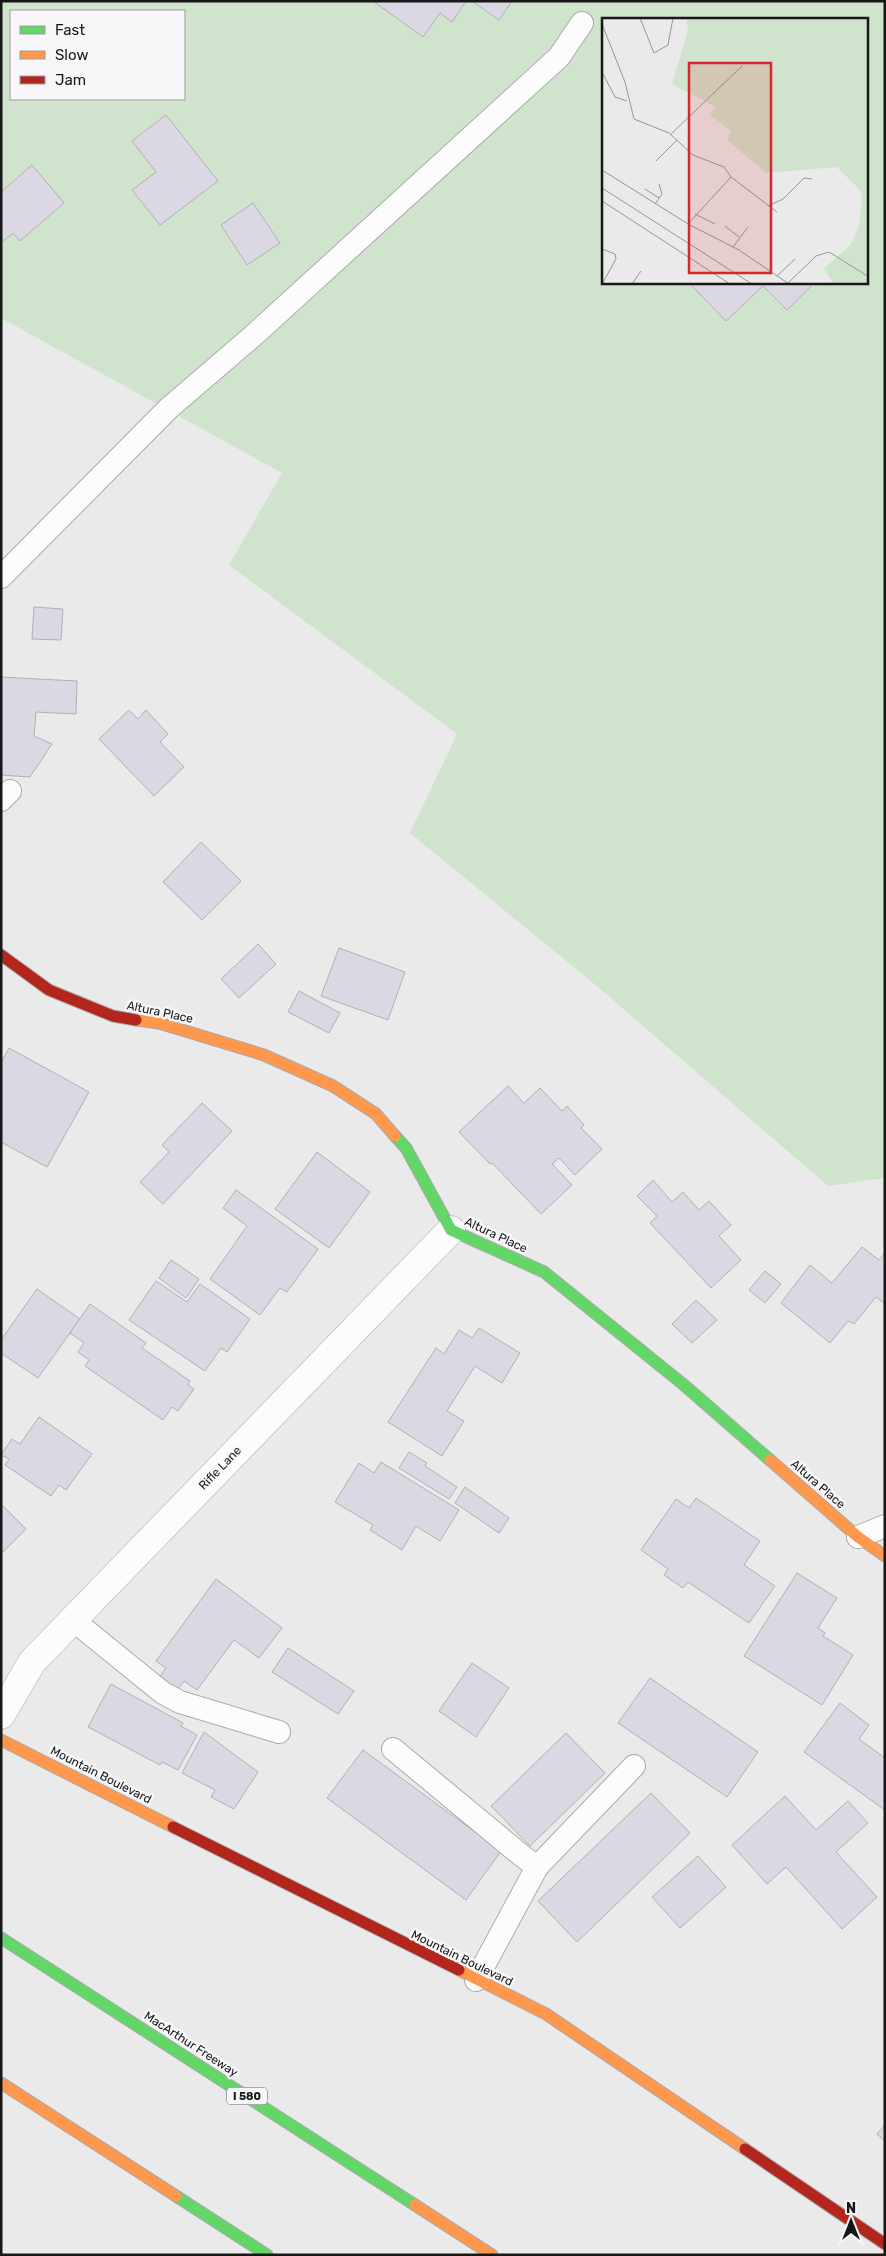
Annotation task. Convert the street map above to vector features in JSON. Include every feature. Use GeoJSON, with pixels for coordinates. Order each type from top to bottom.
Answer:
{"type":"FeatureCollection","features":[{"type":"Feature","properties":{"kind":"main road","name":"Altura Place"},"geometry":{"type":"LineString","coordinates":[[1,955],[49,990],[113,1016],[159,1023],[264,1055],[333,1086],[376,1114],[406,1148],[451,1230],[544,1272],[684,1385],[858,1538],[885,1556]]}},
{"type":"Feature","properties":{"kind":"main road","name":"Mountain Boulevard"},"geometry":{"type":"LineString","coordinates":[[1,1740],[546,2014],[885,2244]]}},
{"type":"Feature","properties":{"kind":"main road","name":"MacArthur Freeway"},"geometry":{"type":"LineString","coordinates":[[1,1938],[492,2255]]}},
{"type":"Feature","properties":{"kind":"main road"},"geometry":{"type":"LineString","coordinates":[[1,2082],[267,2255]]}},
{"type":"Feature","properties":{"kind":"street","name":"Rifle Lane"},"geometry":{"type":"LineString","coordinates":[[1,1715],[32,1662],[451,1230]]}},
{"type":"Feature","properties":{"kind":"lane"},"geometry":{"type":"LineString","coordinates":[[1,577],[169,408],[254,335],[560,58],[582,23]]}},
{"type":"Feature","properties":{"kind":"lane"},"geometry":{"type":"LineString","coordinates":[[858,1538],[885,1526]]}},
{"type":"Feature","properties":{"kind":"lane"},"geometry":{"type":"LineString","coordinates":[[73,1620],[163,1693],[180,1702],[279,1732]]}},
{"type":"Feature","properties":{"kind":"lane"},"geometry":{"type":"LineString","coordinates":[[393,1749],[537,1867]]}},
{"type":"Feature","properties":{"kind":"lane"},"geometry":{"type":"LineString","coordinates":[[476,1980],[537,1867],[634,1766]]}},
{"type":"Feature","properties":{"kind":"green space"},"geometry":{"type":"Polygon","coordinates":[[[1,1],[885,1],[885,1178],[828,1186],[598,987],[410,833],[457,734],[229,565],[282,473],[1,318],[1,1]]]}},
{"type":"Feature","properties":{"kind":"building"},"geometry":{"type":"Polygon","coordinates":[[[373,1],[466,1],[452,22],[440,13],[423,37],[373,1]]]}},
{"type":"Feature","properties":{"kind":"building"},"geometry":{"type":"Polygon","coordinates":[[[472,1],[512,1],[499,20],[472,1]]]}},
{"type":"Feature","properties":{"kind":"building"},"geometry":{"type":"Polygon","coordinates":[[[166,115],[218,181],[160,225],[132,190],[156,172],[132,141],[166,115]]]}},
{"type":"Feature","properties":{"kind":"building"},"geometry":{"type":"Polygon","coordinates":[[[32,165],[64,203],[20,241],[13,233],[1,243],[1,192],[32,165]]]}},
{"type":"Feature","properties":{"kind":"building"},"geometry":{"type":"Polygon","coordinates":[[[253,203],[280,243],[247,265],[221,225],[253,203]]]}},
{"type":"Feature","properties":{"kind":"building"},"geometry":{"type":"Polygon","coordinates":[[[690,284],[813,284],[787,310],[763,286],[726,321],[690,284]]]}},
{"type":"Feature","properties":{"kind":"building"},"geometry":{"type":"Polygon","coordinates":[[[34,607],[63,609],[61,640],[32,639],[34,607]]]}},
{"type":"Feature","properties":{"kind":"building"},"geometry":{"type":"Polygon","coordinates":[[[1,677],[77,681],[76,714],[36,712],[34,736],[52,744],[30,777],[1,775],[1,677]]]}},
{"type":"Feature","properties":{"kind":"building"},"geometry":{"type":"Polygon","coordinates":[[[129,710],[138,719],[146,710],[168,734],[160,742],[184,767],[154,796],[99,739],[129,710]]]}},
{"type":"Feature","properties":{"kind":"building"},"geometry":{"type":"Polygon","coordinates":[[[201,842],[241,881],[202,920],[163,882],[201,842]]]}},
{"type":"Feature","properties":{"kind":"building"},"geometry":{"type":"Polygon","coordinates":[[[258,944],[276,964],[239,998],[221,979],[258,944]]]}},
{"type":"Feature","properties":{"kind":"building"},"geometry":{"type":"Polygon","coordinates":[[[339,948],[405,972],[388,1020],[321,996],[339,948]]]}},
{"type":"Feature","properties":{"kind":"building"},"geometry":{"type":"Polygon","coordinates":[[[299,991],[340,1013],[329,1033],[288,1012],[299,991]]]}},
{"type":"Feature","properties":{"kind":"building"},"geometry":{"type":"Polygon","coordinates":[[[9,1048],[89,1092],[47,1167],[1,1142],[1,1063],[9,1048]]]}},
{"type":"Feature","properties":{"kind":"building"},"geometry":{"type":"Polygon","coordinates":[[[508,1086],[524,1103],[540,1088],[562,1111],[567,1106],[584,1125],[581,1128],[602,1149],[575,1175],[559,1158],[552,1164],[572,1185],[541,1214],[459,1132],[508,1086]]]}},
{"type":"Feature","properties":{"kind":"building"},"geometry":{"type":"Polygon","coordinates":[[[202,1103],[232,1131],[163,1204],[140,1182],[169,1152],[162,1145],[202,1103]]]}},
{"type":"Feature","properties":{"kind":"building"},"geometry":{"type":"Polygon","coordinates":[[[317,1152],[370,1192],[329,1248],[275,1209],[317,1152]]]}},
{"type":"Feature","properties":{"kind":"building"},"geometry":{"type":"Polygon","coordinates":[[[653,1180],[672,1202],[683,1192],[699,1210],[709,1201],[731,1225],[719,1236],[741,1260],[711,1288],[650,1223],[657,1216],[637,1196],[653,1180]]]}},
{"type":"Feature","properties":{"kind":"building"},"geometry":{"type":"Polygon","coordinates":[[[236,1190],[318,1249],[287,1292],[280,1288],[260,1315],[210,1279],[247,1226],[223,1208],[236,1190]]]}},
{"type":"Feature","properties":{"kind":"building"},"geometry":{"type":"Polygon","coordinates":[[[862,1247],[879,1260],[885,1253],[885,1304],[876,1297],[854,1324],[848,1321],[830,1343],[781,1303],[810,1265],[832,1283],[862,1247]]]}},
{"type":"Feature","properties":{"kind":"building"},"geometry":{"type":"Polygon","coordinates":[[[171,1260],[199,1279],[186,1298],[159,1278],[171,1260]]]}},
{"type":"Feature","properties":{"kind":"building"},"geometry":{"type":"Polygon","coordinates":[[[765,1271],[781,1284],[765,1303],[749,1290],[765,1271]]]}},
{"type":"Feature","properties":{"kind":"building"},"geometry":{"type":"Polygon","coordinates":[[[156,1281],[187,1302],[200,1284],[250,1319],[227,1352],[221,1348],[205,1371],[129,1320],[156,1281]]]}},
{"type":"Feature","properties":{"kind":"building"},"geometry":{"type":"Polygon","coordinates":[[[37,1289],[80,1319],[38,1378],[1,1353],[1,1340],[37,1289]]]}},
{"type":"Feature","properties":{"kind":"building"},"geometry":{"type":"Polygon","coordinates":[[[696,1300],[717,1320],[692,1343],[672,1324],[696,1300]]]}},
{"type":"Feature","properties":{"kind":"building"},"geometry":{"type":"Polygon","coordinates":[[[90,1304],[146,1343],[142,1348],[190,1381],[188,1385],[194,1389],[178,1411],[172,1407],[163,1420],[85,1366],[89,1360],[78,1352],[84,1343],[70,1333],[90,1304]]]}},
{"type":"Feature","properties":{"kind":"building"},"geometry":{"type":"Polygon","coordinates":[[[479,1328],[520,1353],[502,1383],[475,1366],[447,1411],[464,1421],[442,1456],[388,1422],[436,1348],[444,1354],[459,1330],[472,1338],[479,1328]]]}},
{"type":"Feature","properties":{"kind":"building"},"geometry":{"type":"Polygon","coordinates":[[[39,1417],[92,1454],[66,1490],[59,1485],[51,1496],[5,1465],[9,1459],[1,1455],[12,1439],[20,1444],[39,1417]]]}},
{"type":"Feature","properties":{"kind":"building"},"geometry":{"type":"Polygon","coordinates":[[[409,1452],[427,1463],[425,1466],[457,1487],[449,1499],[399,1468],[409,1452]]]}},
{"type":"Feature","properties":{"kind":"building"},"geometry":{"type":"Polygon","coordinates":[[[381,1462],[459,1510],[440,1541],[416,1526],[402,1550],[370,1530],[373,1525],[335,1502],[359,1463],[374,1473],[381,1462]]]}},
{"type":"Feature","properties":{"kind":"building"},"geometry":{"type":"Polygon","coordinates":[[[465,1487],[509,1518],[499,1533],[455,1503],[465,1487]]]}},
{"type":"Feature","properties":{"kind":"building"},"geometry":{"type":"Polygon","coordinates":[[[696,1498],[760,1541],[744,1565],[775,1586],[749,1623],[688,1582],[683,1588],[664,1575],[668,1569],[641,1550],[676,1499],[689,1508],[696,1498]]]}},
{"type":"Feature","properties":{"kind":"building"},"geometry":{"type":"Polygon","coordinates":[[[1,1504],[26,1529],[1,1554],[1,1504]]]}},
{"type":"Feature","properties":{"kind":"building"},"geometry":{"type":"Polygon","coordinates":[[[797,1573],[837,1598],[818,1628],[825,1633],[823,1636],[853,1655],[822,1705],[744,1656],[797,1573]]]}},
{"type":"Feature","properties":{"kind":"building"},"geometry":{"type":"Polygon","coordinates":[[[216,1579],[282,1628],[259,1658],[234,1640],[197,1690],[184,1681],[176,1692],[158,1679],[166,1668],[156,1661],[216,1579]]]}},
{"type":"Feature","properties":{"kind":"building"},"geometry":{"type":"Polygon","coordinates":[[[288,1648],[354,1691],[338,1714],[272,1672],[288,1648]]]}},
{"type":"Feature","properties":{"kind":"building"},"geometry":{"type":"Polygon","coordinates":[[[472,1663],[509,1688],[476,1737],[439,1711],[472,1663]]]}},
{"type":"Feature","properties":{"kind":"building"},"geometry":{"type":"Polygon","coordinates":[[[650,1678],[758,1752],[727,1797],[618,1723],[650,1678]]]}},
{"type":"Feature","properties":{"kind":"building"},"geometry":{"type":"Polygon","coordinates":[[[111,1684],[183,1723],[181,1726],[197,1735],[178,1770],[162,1762],[160,1765],[88,1727],[111,1684]]]}},
{"type":"Feature","properties":{"kind":"building"},"geometry":{"type":"Polygon","coordinates":[[[840,1703],[869,1725],[859,1739],[885,1758],[885,1810],[804,1752],[840,1703]]]}},
{"type":"Feature","properties":{"kind":"building"},"geometry":{"type":"Polygon","coordinates":[[[204,1732],[258,1772],[234,1809],[211,1797],[215,1790],[182,1773],[204,1732]]]}},
{"type":"Feature","properties":{"kind":"building"},"geometry":{"type":"Polygon","coordinates":[[[566,1733],[605,1773],[530,1846],[491,1806],[566,1733]]]}},
{"type":"Feature","properties":{"kind":"building"},"geometry":{"type":"Polygon","coordinates":[[[363,1750],[501,1851],[466,1900],[327,1798],[363,1750]]]}},
{"type":"Feature","properties":{"kind":"building"},"geometry":{"type":"Polygon","coordinates":[[[651,1793],[690,1833],[577,1942],[538,1901],[651,1793]]]}},
{"type":"Feature","properties":{"kind":"building"},"geometry":{"type":"Polygon","coordinates":[[[785,1796],[816,1830],[848,1801],[868,1823],[836,1852],[877,1897],[842,1929],[786,1867],[767,1884],[732,1845],[785,1796]]]}},
{"type":"Feature","properties":{"kind":"building"},"geometry":{"type":"Polygon","coordinates":[[[698,1856],[726,1887],[680,1928],[652,1897],[698,1856]]]}},
{"type":"Feature","properties":{"kind":"building"},"geometry":{"type":"Polygon","coordinates":[[[885,2125],[885,2141],[877,2134],[885,2125]]]}},
{"type":"Feature","properties":{"kind":"traffic: fast"},"geometry":{"type":"LineString","coordinates":[[395,1136],[406,1148],[451,1230],[544,1272],[684,1385],[770,1460]]}},
{"type":"Feature","properties":{"kind":"traffic: fast"},"geometry":{"type":"LineString","coordinates":[[1,1938],[415,2205]]}},
{"type":"Feature","properties":{"kind":"traffic: fast"},"geometry":{"type":"LineString","coordinates":[[176,2196],[267,2255]]}},
{"type":"Feature","properties":{"kind":"traffic: slow"},"geometry":{"type":"LineString","coordinates":[[136,1020],[159,1023],[264,1055],[333,1086],[376,1114],[395,1136]]}},
{"type":"Feature","properties":{"kind":"traffic: slow"},"geometry":{"type":"LineString","coordinates":[[770,1460],[858,1537],[885,1556]]}},
{"type":"Feature","properties":{"kind":"traffic: slow"},"geometry":{"type":"LineString","coordinates":[[1,1740],[173,1827]]}},
{"type":"Feature","properties":{"kind":"traffic: slow"},"geometry":{"type":"LineString","coordinates":[[459,1970],[546,2014],[745,2149]]}},
{"type":"Feature","properties":{"kind":"traffic: slow"},"geometry":{"type":"LineString","coordinates":[[1,2083],[176,2196]]}},
{"type":"Feature","properties":{"kind":"traffic: slow"},"geometry":{"type":"LineString","coordinates":[[415,2205],[492,2255]]}},
{"type":"Feature","properties":{"kind":"traffic: jam"},"geometry":{"type":"LineString","coordinates":[[1,955],[49,990],[113,1016],[136,1020]]}},
{"type":"Feature","properties":{"kind":"traffic: jam"},"geometry":{"type":"LineString","coordinates":[[173,1827],[459,1970]]}},
{"type":"Feature","properties":{"kind":"traffic: jam"},"geometry":{"type":"LineString","coordinates":[[745,2149],[885,2244]]}}]}
